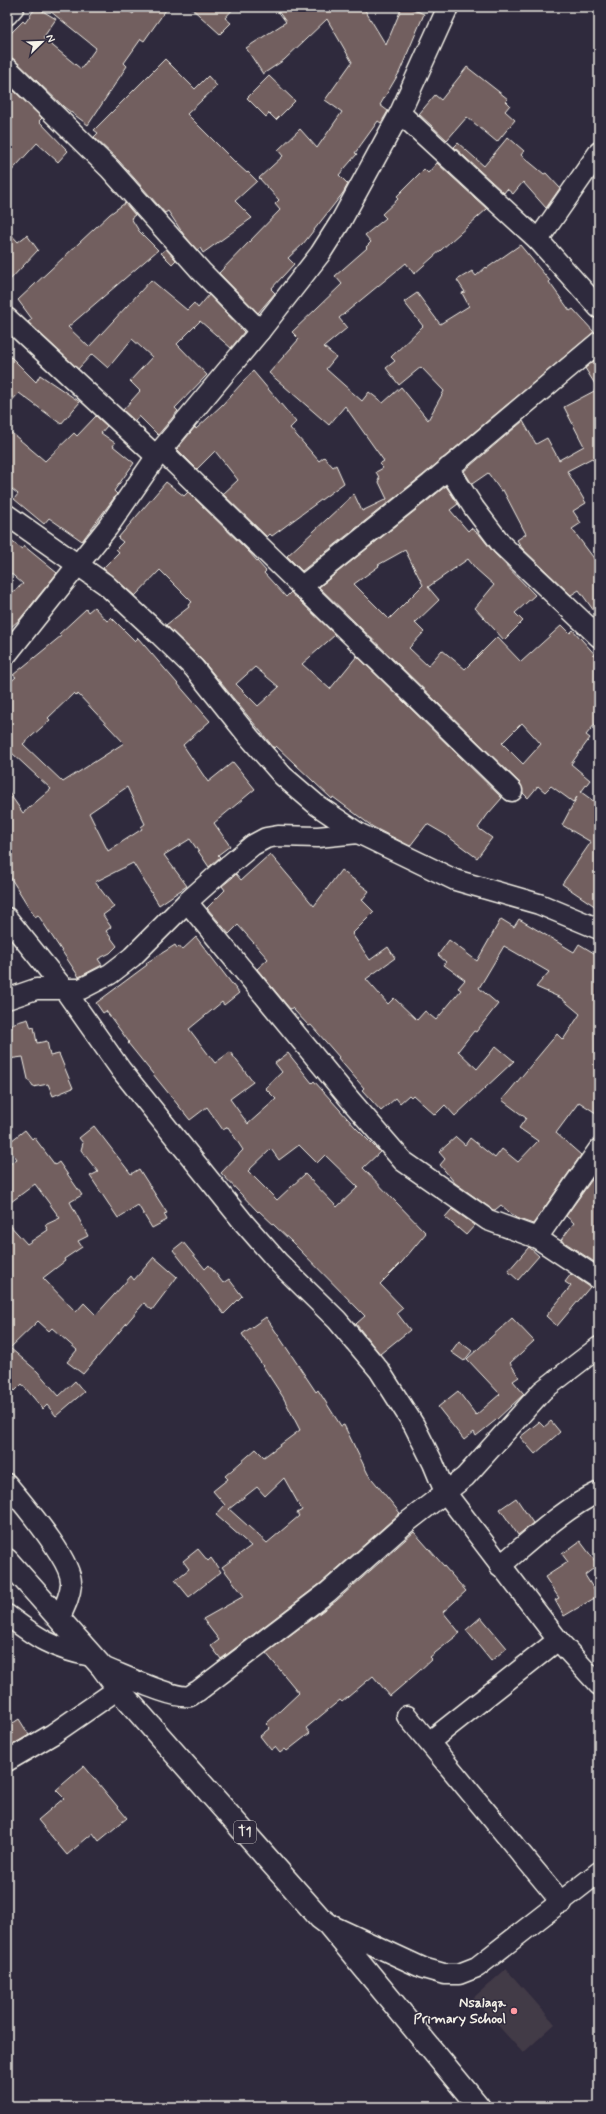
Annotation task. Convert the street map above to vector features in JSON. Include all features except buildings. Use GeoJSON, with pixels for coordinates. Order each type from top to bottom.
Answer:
{"type":"FeatureCollection","features":[{"type":"Feature","properties":{"kind":"highway","name":"T1"},"geometry":{"type":"LineString","coordinates":[[7,1560],[320,1918],[328,1924],[479,2107]]}},
{"type":"Feature","properties":{"kind":"street"},"geometry":{"type":"LineString","coordinates":[[7,15],[14,7]]}},
{"type":"Feature","properties":{"kind":"street"},"geometry":{"type":"LineString","coordinates":[[7,654],[108,527],[159,453],[260,331],[306,272],[341,221],[400,113],[448,7]]}},
{"type":"Feature","properties":{"kind":"street"},"geometry":{"type":"LineString","coordinates":[[7,68],[110,169],[201,271],[260,331]]}},
{"type":"Feature","properties":{"kind":"street"},"geometry":{"type":"LineString","coordinates":[[400,113],[538,240],[599,308]]}},
{"type":"Feature","properties":{"kind":"street"},"geometry":{"type":"LineString","coordinates":[[538,240],[599,152]]}},
{"type":"Feature","properties":{"kind":"street"},"geometry":{"type":"LineString","coordinates":[[7,318],[159,453],[301,587],[512,791]]}},
{"type":"Feature","properties":{"kind":"street"},"geometry":{"type":"LineString","coordinates":[[301,587],[448,468],[599,342]]}},
{"type":"Feature","properties":{"kind":"street"},"geometry":{"type":"LineString","coordinates":[[448,468],[474,508],[502,545],[599,637]]}},
{"type":"Feature","properties":{"kind":"street"},"geometry":{"type":"LineString","coordinates":[[7,514],[78,563],[105,584],[194,668],[249,737],[284,776],[318,806],[358,833],[455,880],[539,904],[599,929]]}},
{"type":"Feature","properties":{"kind":"street"},"geometry":{"type":"LineString","coordinates":[[7,999],[36,989],[81,989],[110,974],[132,957],[187,902],[253,845],[266,838],[278,836],[318,837],[358,833]]}},
{"type":"Feature","properties":{"kind":"street"},"geometry":{"type":"LineString","coordinates":[[187,902],[352,1102],[403,1161],[488,1220],[537,1238],[599,1279]]}},
{"type":"Feature","properties":{"kind":"street"},"geometry":{"type":"LineString","coordinates":[[7,918],[64,989],[121,1070],[244,1223],[279,1263],[337,1320],[379,1370],[414,1425],[433,1463],[445,1492],[558,1640],[599,1685]]}},
{"type":"Feature","properties":{"kind":"street"},"geometry":{"type":"LineString","coordinates":[[537,1238],[596,1159]]}},
{"type":"Feature","properties":{"kind":"street"},"geometry":{"type":"LineString","coordinates":[[7,1615],[52,1645],[65,1651],[96,1661],[157,1689],[178,1695],[189,1696],[198,1691],[328,1592],[406,1523],[465,1477],[542,1391],[599,1347]]}},
{"type":"Feature","properties":{"kind":"street"},"geometry":{"type":"LineString","coordinates":[[7,1484],[14,1498],[58,1551],[70,1571],[72,1583],[70,1595],[59,1619]]}},
{"type":"Feature","properties":{"kind":"street"},"geometry":{"type":"LineString","coordinates":[[500,1566],[586,1498],[599,1492]]}},
{"type":"Feature","properties":{"kind":"street"},"geometry":{"type":"LineString","coordinates":[[429,1742],[558,1640]]}},
{"type":"Feature","properties":{"kind":"street"},"geometry":{"type":"LineString","coordinates":[[7,1761],[53,1734],[118,1688]]}},
{"type":"Feature","properties":{"kind":"street"},"geometry":{"type":"LineString","coordinates":[[407,1716],[562,1903]]}},
{"type":"Feature","properties":{"kind":"street"},"geometry":{"type":"LineString","coordinates":[[328,1924],[423,1968],[444,1974],[459,1974],[477,1966],[562,1903],[599,1872]]}},
{"type":"Feature","properties":{"kind":"shaded area","name":"Nsalaga Primary School"},"geometry":{"type":"Polygon","coordinates":[[[506,1969],[555,2024],[523,2053],[473,1998],[506,1969]]]}},
{"type":"Feature","properties":{"kind":"place","name":"Nsalaga Primary School"},"geometry":{"type":"Point","coordinates":[514,2011]}}]}
